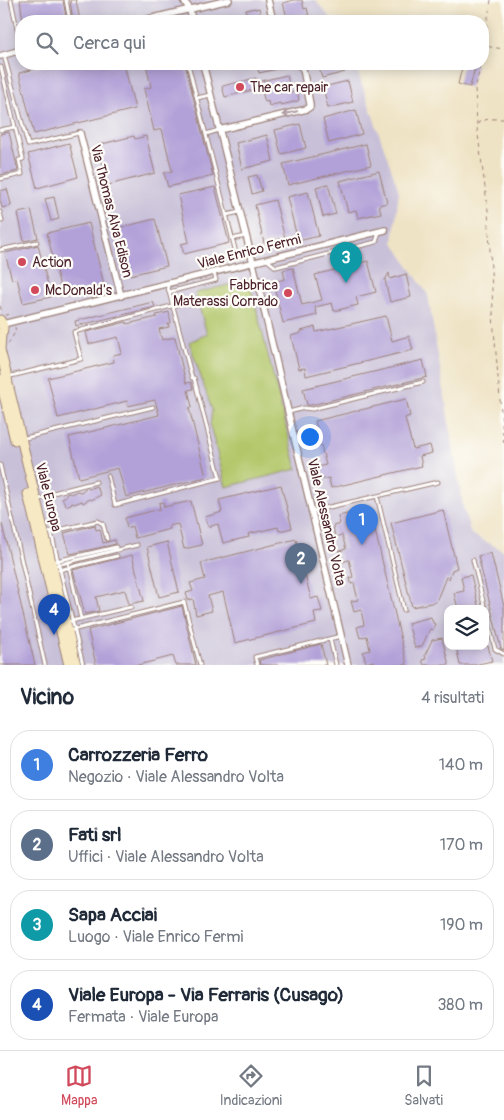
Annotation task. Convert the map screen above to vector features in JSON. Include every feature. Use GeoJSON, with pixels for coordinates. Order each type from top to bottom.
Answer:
{"type":"FeatureCollection","features":[{"type":"Feature","properties":{"kind":"main road","name":"Viale Europa"},"geometry":{"type":"LineString","coordinates":[[1,322],[3,332],[0,336],[0,350],[4,378],[69,665]]}},
{"type":"Feature","properties":{"kind":"main road","name":"Viale Europa"},"geometry":{"type":"LineString","coordinates":[[4,378],[8,384],[36,500],[47,533],[70,626],[76,665]]}},
{"type":"Feature","properties":{"kind":"street"},"geometry":{"type":"LineString","coordinates":[[183,0],[190,10],[191,15]]}},
{"type":"Feature","properties":{"kind":"street"},"geometry":{"type":"LineString","coordinates":[[167,15],[229,0]]}},
{"type":"Feature","properties":{"kind":"street"},"geometry":{"type":"LineString","coordinates":[[268,0],[272,15]]}},
{"type":"Feature","properties":{"kind":"street"},"geometry":{"type":"LineString","coordinates":[[2,55],[15,51]]}},
{"type":"Feature","properties":{"kind":"street","name":"Viale Alessandro Volta"},"geometry":{"type":"LineString","coordinates":[[204,70],[253,263],[348,665]]}},
{"type":"Feature","properties":{"kind":"street"},"geometry":{"type":"LineString","coordinates":[[219,130],[310,107],[303,70]]}},
{"type":"Feature","properties":{"kind":"street","name":"Via Thomas Alva Edison"},"geometry":{"type":"LineString","coordinates":[[80,133],[121,296]]}},
{"type":"Feature","properties":{"kind":"street","name":"Viale Enrico Fermi"},"geometry":{"type":"LineString","coordinates":[[1,322],[121,296],[382,231]]}},
{"type":"Feature","properties":{"kind":"lane"},"geometry":{"type":"LineString","coordinates":[[11,0],[15,20]]}},
{"type":"Feature","properties":{"kind":"lane"},"geometry":{"type":"LineString","coordinates":[[66,0],[69,15]]}},
{"type":"Feature","properties":{"kind":"lane"},"geometry":{"type":"LineString","coordinates":[[2,55],[28,145],[80,133]]}},
{"type":"Feature","properties":{"kind":"lane"},"geometry":{"type":"LineString","coordinates":[[0,179],[22,174],[19,160],[23,159],[1,67]]}},
{"type":"Feature","properties":{"kind":"lane"},"geometry":{"type":"LineString","coordinates":[[190,70],[236,253]]}},
{"type":"Feature","properties":{"kind":"lane"},"geometry":{"type":"LineString","coordinates":[[197,98],[210,95]]}},
{"type":"Feature","properties":{"kind":"lane"},"geometry":{"type":"LineString","coordinates":[[0,130],[15,127]]}},
{"type":"Feature","properties":{"kind":"lane"},"geometry":{"type":"LineString","coordinates":[[206,134],[219,130]]}},
{"type":"Feature","properties":{"kind":"lane"},"geometry":{"type":"LineString","coordinates":[[0,212],[2,221],[0,221]]}},
{"type":"Feature","properties":{"kind":"lane"},"geometry":{"type":"LineString","coordinates":[[226,215],[240,212]]}},
{"type":"Feature","properties":{"kind":"lane"},"geometry":{"type":"LineString","coordinates":[[266,260],[276,267],[376,242],[382,231]]}},
{"type":"Feature","properties":{"kind":"lane"},"geometry":{"type":"LineString","coordinates":[[232,239],[246,236]]}},
{"type":"Feature","properties":{"kind":"lane"},"geometry":{"type":"LineString","coordinates":[[0,250],[37,242]]}},
{"type":"Feature","properties":{"kind":"lane"},"geometry":{"type":"LineString","coordinates":[[169,292],[216,280],[214,273]]}},
{"type":"Feature","properties":{"kind":"lane"},"geometry":{"type":"LineString","coordinates":[[108,476],[115,505],[220,478],[167,284]]}},
{"type":"Feature","properties":{"kind":"lane"},"geometry":{"type":"LineString","coordinates":[[4,378],[81,359],[74,332],[190,301]]}},
{"type":"Feature","properties":{"kind":"lane"},"geometry":{"type":"LineString","coordinates":[[288,412],[304,408],[312,409],[423,382]]}},
{"type":"Feature","properties":{"kind":"lane"},"geometry":{"type":"LineString","coordinates":[[21,439],[153,407]]}},
{"type":"Feature","properties":{"kind":"lane"},"geometry":{"type":"LineString","coordinates":[[0,465],[45,665]]}},
{"type":"Feature","properties":{"kind":"lane"},"geometry":{"type":"LineString","coordinates":[[36,500],[54,493],[96,482]]}},
{"type":"Feature","properties":{"kind":"lane"},"geometry":{"type":"LineString","coordinates":[[312,511],[438,482]]}},
{"type":"Feature","properties":{"kind":"lane"},"geometry":{"type":"LineString","coordinates":[[376,496],[404,610]]}},
{"type":"Feature","properties":{"kind":"lane"},"geometry":{"type":"LineString","coordinates":[[47,533],[98,521],[103,524],[107,539]]}},
{"type":"Feature","properties":{"kind":"lane"},"geometry":{"type":"LineString","coordinates":[[55,566],[137,545]]}},
{"type":"Feature","properties":{"kind":"lane"},"geometry":{"type":"LineString","coordinates":[[55,566],[116,546]]}},
{"type":"Feature","properties":{"kind":"lane"},"geometry":{"type":"LineString","coordinates":[[55,566],[69,567],[117,556]]}},
{"type":"Feature","properties":{"kind":"lane"},"geometry":{"type":"LineString","coordinates":[[473,560],[484,605]]}},
{"type":"Feature","properties":{"kind":"lane"},"geometry":{"type":"LineString","coordinates":[[68,562],[82,619]]}},
{"type":"Feature","properties":{"kind":"lane"},"geometry":{"type":"LineString","coordinates":[[70,626],[184,602],[200,665]]}},
{"type":"Feature","properties":{"kind":"lane"},"geometry":{"type":"LineString","coordinates":[[70,626],[82,619],[131,607]]}},
{"type":"Feature","properties":{"kind":"lane"},"geometry":{"type":"LineString","coordinates":[[489,625],[495,649],[504,654]]}},
{"type":"Feature","properties":{"kind":"lane"},"geometry":{"type":"LineString","coordinates":[[70,626],[83,665]]}},
{"type":"Feature","properties":{"kind":"lane"},"geometry":{"type":"LineString","coordinates":[[257,665],[255,656],[342,636]]}},
{"type":"Feature","properties":{"kind":"lane"},"geometry":{"type":"LineString","coordinates":[[330,638],[336,665]]}},
{"type":"Feature","properties":{"kind":"path"},"geometry":{"type":"LineString","coordinates":[[488,15],[491,0]]}},
{"type":"Feature","properties":{"kind":"path"},"geometry":{"type":"LineString","coordinates":[[489,46],[504,48]]}},
{"type":"Feature","properties":{"kind":"path"},"geometry":{"type":"LineString","coordinates":[[480,70],[475,89],[477,127],[489,220],[494,330],[504,446]]}},
{"type":"Feature","properties":{"kind":"path"},"geometry":{"type":"LineString","coordinates":[[477,127],[479,122],[483,120],[504,119]]}},
{"type":"Feature","properties":{"kind":"shaded area"},"geometry":{"type":"Polygon","coordinates":[[[0,0],[315,0],[328,15],[15,15],[15,70],[357,70],[399,191],[393,242],[428,295],[463,507],[471,534],[504,551],[504,665],[0,665],[0,0]]]}},
{"type":"Feature","properties":{"kind":"green space"},"geometry":{"type":"Polygon","coordinates":[[[249,280],[297,469],[226,487],[210,426],[212,410],[189,342],[207,334],[195,293],[249,280]]]}},
{"type":"Feature","properties":{"kind":"building"},"geometry":{"type":"Polygon","coordinates":[[[20,0],[63,0],[66,15],[22,15],[20,0]]]}},
{"type":"Feature","properties":{"kind":"building"},"geometry":{"type":"Polygon","coordinates":[[[70,0],[76,0],[79,15],[72,15],[70,0]]]}},
{"type":"Feature","properties":{"kind":"building"},"geometry":{"type":"Polygon","coordinates":[[[302,0],[304,9],[307,8],[309,15],[286,15],[283,3],[302,0]]]}},
{"type":"Feature","properties":{"kind":"building"},"geometry":{"type":"Polygon","coordinates":[[[259,8],[261,15],[247,15],[246,10],[259,8]]]}},
{"type":"Feature","properties":{"kind":"building"},"geometry":{"type":"Polygon","coordinates":[[[31,70],[125,70],[135,109],[34,134],[19,73],[31,70]]]}},
{"type":"Feature","properties":{"kind":"building"},"geometry":{"type":"Polygon","coordinates":[[[147,70],[186,70],[213,176],[168,187],[164,173],[172,171],[162,129],[154,131],[144,89],[151,87],[147,70]]]}},
{"type":"Feature","properties":{"kind":"building"},"geometry":{"type":"Polygon","coordinates":[[[258,70],[273,70],[259,73],[258,70]]]}},
{"type":"Feature","properties":{"kind":"building"},"geometry":{"type":"Polygon","coordinates":[[[320,70],[344,70],[345,72],[322,78],[320,70]]]}},
{"type":"Feature","properties":{"kind":"building"},"geometry":{"type":"Polygon","coordinates":[[[462,70],[474,70],[470,87],[458,84],[462,70]]]}},
{"type":"Feature","properties":{"kind":"building"},"geometry":{"type":"Polygon","coordinates":[[[287,75],[291,93],[297,91],[299,99],[298,101],[281,105],[280,103],[269,106],[268,101],[265,102],[261,88],[225,97],[222,86],[256,78],[257,82],[287,75]]]}},
{"type":"Feature","properties":{"kind":"building"},"geometry":{"type":"Polygon","coordinates":[[[348,81],[353,102],[328,108],[323,87],[348,81]]]}},
{"type":"Feature","properties":{"kind":"building"},"geometry":{"type":"Polygon","coordinates":[[[356,110],[362,134],[329,143],[323,119],[356,110]]]}},
{"type":"Feature","properties":{"kind":"building"},"geometry":{"type":"Polygon","coordinates":[[[300,124],[306,148],[281,154],[275,130],[300,124]]]}},
{"type":"Feature","properties":{"kind":"building"},"geometry":{"type":"Polygon","coordinates":[[[9,132],[18,171],[0,175],[0,134],[9,132]]]}},
{"type":"Feature","properties":{"kind":"building"},"geometry":{"type":"Polygon","coordinates":[[[267,135],[273,161],[242,169],[236,143],[267,135]]]}},
{"type":"Feature","properties":{"kind":"building"},"geometry":{"type":"Polygon","coordinates":[[[134,136],[135,139],[146,136],[155,173],[108,185],[98,145],[134,136]]]}},
{"type":"Feature","properties":{"kind":"building"},"geometry":{"type":"Polygon","coordinates":[[[69,143],[78,177],[37,188],[28,154],[69,143]]]}},
{"type":"Feature","properties":{"kind":"building"},"geometry":{"type":"Polygon","coordinates":[[[366,144],[371,165],[288,185],[283,164],[366,144]]]}},
{"type":"Feature","properties":{"kind":"building"},"geometry":{"type":"Polygon","coordinates":[[[379,171],[387,203],[379,205],[381,213],[358,218],[356,210],[348,212],[340,181],[379,171]]]}},
{"type":"Feature","properties":{"kind":"building"},"geometry":{"type":"Polygon","coordinates":[[[257,175],[262,191],[252,194],[248,177],[257,175]]]}},
{"type":"Feature","properties":{"kind":"building"},"geometry":{"type":"Polygon","coordinates":[[[328,184],[336,214],[323,217],[316,187],[328,184]]]}},
{"type":"Feature","properties":{"kind":"building"},"geometry":{"type":"Polygon","coordinates":[[[215,187],[229,243],[184,254],[181,244],[189,242],[178,195],[215,187]]]}},
{"type":"Feature","properties":{"kind":"building"},"geometry":{"type":"Polygon","coordinates":[[[7,189],[11,206],[2,208],[0,191],[7,189]]]}},
{"type":"Feature","properties":{"kind":"building"},"geometry":{"type":"Polygon","coordinates":[[[308,192],[319,236],[298,241],[287,197],[308,192]]]}},
{"type":"Feature","properties":{"kind":"building"},"geometry":{"type":"Polygon","coordinates":[[[54,197],[59,219],[51,221],[45,199],[54,197]]]}},
{"type":"Feature","properties":{"kind":"building"},"geometry":{"type":"Polygon","coordinates":[[[275,200],[285,238],[264,243],[255,205],[275,200]]]}},
{"type":"Feature","properties":{"kind":"building"},"geometry":{"type":"Polygon","coordinates":[[[31,210],[38,238],[24,241],[18,213],[31,210]]]}},
{"type":"Feature","properties":{"kind":"building"},"geometry":{"type":"Polygon","coordinates":[[[155,219],[167,266],[130,275],[118,228],[155,219]]]}},
{"type":"Feature","properties":{"kind":"building"},"geometry":{"type":"Polygon","coordinates":[[[89,223],[104,285],[62,295],[47,233],[89,223]]]}},
{"type":"Feature","properties":{"kind":"building"},"geometry":{"type":"Polygon","coordinates":[[[38,245],[51,297],[23,303],[17,278],[12,280],[5,253],[38,245]]]}},
{"type":"Feature","properties":{"kind":"building"},"geometry":{"type":"Polygon","coordinates":[[[368,261],[376,292],[356,297],[358,305],[334,311],[332,303],[315,307],[317,315],[283,323],[273,282],[285,279],[283,270],[293,268],[302,305],[322,300],[315,275],[368,261]]]}},
{"type":"Feature","properties":{"kind":"building"},"geometry":{"type":"Polygon","coordinates":[[[389,273],[390,279],[406,274],[411,297],[390,302],[385,280],[389,273]]]}},
{"type":"Feature","properties":{"kind":"building"},"geometry":{"type":"Polygon","coordinates":[[[153,302],[155,307],[76,326],[75,321],[153,302]]]}},
{"type":"Feature","properties":{"kind":"building"},"geometry":{"type":"Polygon","coordinates":[[[169,312],[171,323],[168,324],[169,327],[159,329],[162,340],[175,337],[186,383],[191,382],[193,389],[188,390],[192,407],[189,408],[206,477],[126,497],[118,468],[79,478],[69,437],[159,415],[155,400],[128,406],[127,401],[58,418],[48,378],[114,362],[113,355],[122,353],[118,337],[89,344],[86,332],[126,322],[127,324],[157,317],[156,315],[169,312]]]}},
{"type":"Feature","properties":{"kind":"building"},"geometry":{"type":"Polygon","coordinates":[[[386,316],[392,341],[409,336],[413,350],[306,376],[305,368],[299,369],[291,336],[315,327],[316,332],[386,316]]]}},
{"type":"Feature","properties":{"kind":"building"},"geometry":{"type":"Polygon","coordinates":[[[423,360],[427,377],[307,405],[303,389],[423,360]]]}},
{"type":"Feature","properties":{"kind":"building"},"geometry":{"type":"Polygon","coordinates":[[[406,399],[410,416],[405,418],[413,449],[430,445],[432,453],[420,456],[422,466],[331,488],[329,478],[320,480],[316,467],[326,465],[321,445],[312,447],[309,435],[318,433],[315,421],[406,399]]]}},
{"type":"Feature","properties":{"kind":"building"},"geometry":{"type":"Polygon","coordinates":[[[281,485],[292,528],[279,531],[278,527],[248,534],[249,537],[223,543],[218,524],[208,527],[205,517],[222,512],[219,500],[281,485]]]}},
{"type":"Feature","properties":{"kind":"building"},"geometry":{"type":"Polygon","coordinates":[[[96,486],[101,495],[83,503],[82,501],[66,506],[62,498],[66,494],[77,491],[81,492],[86,488],[89,489],[96,486]]]}},
{"type":"Feature","properties":{"kind":"building"},"geometry":{"type":"Polygon","coordinates":[[[191,501],[202,545],[184,549],[178,524],[169,526],[170,529],[135,538],[132,526],[127,528],[125,518],[160,509],[159,503],[163,502],[164,507],[191,501]]]}},
{"type":"Feature","properties":{"kind":"building"},"geometry":{"type":"Polygon","coordinates":[[[370,509],[407,665],[374,665],[373,661],[366,663],[363,652],[370,650],[367,636],[360,638],[357,627],[364,625],[361,610],[354,612],[351,601],[358,600],[354,583],[351,584],[350,578],[353,577],[349,560],[342,562],[339,551],[346,549],[342,535],[335,537],[333,526],[340,524],[338,516],[370,509]]]}},
{"type":"Feature","properties":{"kind":"building"},"geometry":{"type":"Polygon","coordinates":[[[443,510],[457,568],[452,570],[449,579],[446,577],[436,602],[412,607],[391,523],[443,510]]]}},
{"type":"Feature","properties":{"kind":"building"},"geometry":{"type":"Polygon","coordinates":[[[2,524],[35,665],[0,665],[0,525],[2,524]]]}},
{"type":"Feature","properties":{"kind":"building"},"geometry":{"type":"Polygon","coordinates":[[[95,525],[96,530],[100,529],[103,543],[115,540],[116,544],[70,554],[64,533],[95,525]]]}},
{"type":"Feature","properties":{"kind":"building"},"geometry":{"type":"Polygon","coordinates":[[[296,539],[298,549],[306,547],[309,561],[302,563],[311,599],[318,597],[322,611],[314,612],[316,623],[235,643],[223,592],[208,596],[212,611],[196,615],[193,599],[188,600],[186,593],[193,591],[190,583],[205,579],[201,563],[296,539]]]}},
{"type":"Feature","properties":{"kind":"building"},"geometry":{"type":"Polygon","coordinates":[[[167,542],[179,592],[159,597],[147,547],[167,542]]]}},
{"type":"Feature","properties":{"kind":"building"},"geometry":{"type":"Polygon","coordinates":[[[491,553],[504,606],[504,650],[501,649],[478,556],[491,553]]]}},
{"type":"Feature","properties":{"kind":"building"},"geometry":{"type":"Polygon","coordinates":[[[132,555],[144,601],[129,604],[125,590],[96,597],[99,611],[85,614],[73,570],[132,555]]]}},
{"type":"Feature","properties":{"kind":"building"},"geometry":{"type":"Polygon","coordinates":[[[471,575],[478,605],[457,605],[454,593],[464,591],[461,577],[471,575]]]}},
{"type":"Feature","properties":{"kind":"building"},"geometry":{"type":"Polygon","coordinates":[[[182,606],[196,665],[176,665],[173,656],[138,665],[96,665],[88,630],[182,606]]]}},
{"type":"Feature","properties":{"kind":"building"},"geometry":{"type":"Polygon","coordinates":[[[431,617],[435,624],[433,630],[430,629],[422,646],[415,648],[408,623],[431,617]]]}},
{"type":"Feature","properties":{"kind":"building"},"geometry":{"type":"Polygon","coordinates":[[[442,638],[449,665],[424,665],[422,660],[426,659],[425,655],[432,640],[442,638]]]}},
{"type":"Feature","properties":{"kind":"building"},"geometry":{"type":"Polygon","coordinates":[[[321,644],[326,665],[260,665],[259,660],[321,644]]]}},
{"type":"Feature","properties":{"kind":"building"},"geometry":{"type":"Polygon","coordinates":[[[457,650],[489,650],[492,661],[474,665],[460,665],[457,650]]]}},
{"type":"Feature","properties":{"kind":"place","name":"The car repair"},"geometry":{"type":"Point","coordinates":[240,87]}},
{"type":"Feature","properties":{"kind":"place","name":"Action"},"geometry":{"type":"Point","coordinates":[22,262]}},
{"type":"Feature","properties":{"kind":"place","name":"Sapa Acciai"},"geometry":{"type":"Point","coordinates":[346,283]}},
{"type":"Feature","properties":{"kind":"place","name":"McDonald's"},"geometry":{"type":"Point","coordinates":[35,290]}},
{"type":"Feature","properties":{"kind":"place","name":"Fabbrica Materassi Corrado"},"geometry":{"type":"Point","coordinates":[288,293]}},
{"type":"Feature","properties":{"kind":"place","name":"Carrozzeria Ferro"},"geometry":{"type":"Point","coordinates":[362,545]}},
{"type":"Feature","properties":{"kind":"place","name":"Fati srl"},"geometry":{"type":"Point","coordinates":[301,584]}},
{"type":"Feature","properties":{"kind":"place","name":"Viale Europa - Via Ferraris (Cusago)"},"geometry":{"type":"Point","coordinates":[54,635]}}]}
